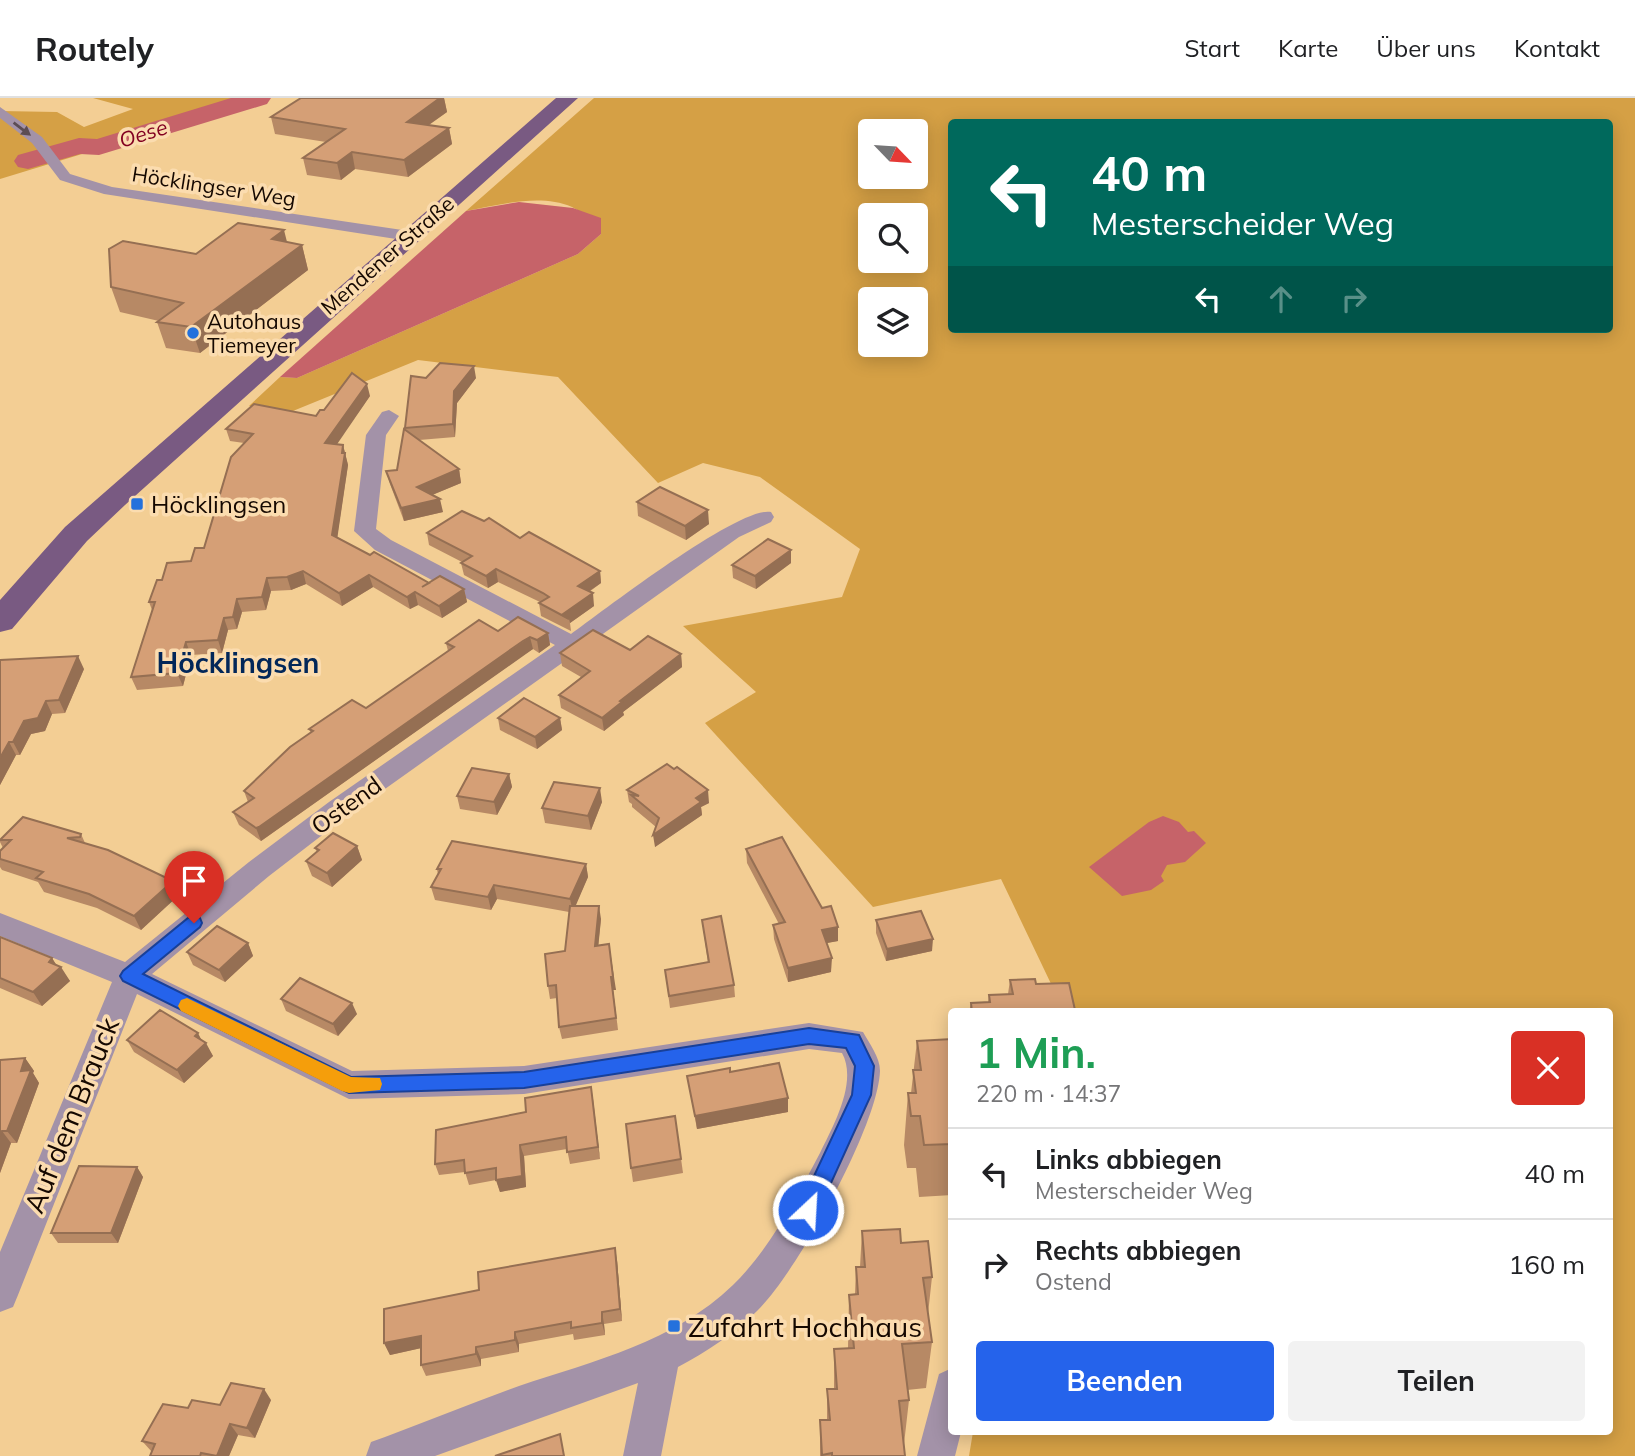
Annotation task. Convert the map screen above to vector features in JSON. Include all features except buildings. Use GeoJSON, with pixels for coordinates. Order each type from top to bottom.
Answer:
{"type":"FeatureCollection","features":[{"type":"Feature","properties":{"kind":"main road","name":"Mendener Straße"},"geometry":{"type":"LineString","coordinates":[[0,621],[76,534],[409,236],[568,98]]}},
{"type":"Feature","properties":{"kind":"street","name":"Höcklingser Weg"},"geometry":{"type":"LineString","coordinates":[[0,111],[37,140],[65,177],[110,191],[409,236]]}},
{"type":"Feature","properties":{"kind":"street"},"geometry":{"type":"LineString","coordinates":[[389,416],[376,435],[365,531],[383,545],[570,643]]}},
{"type":"Feature","properties":{"kind":"street","name":"Ostend"},"geometry":{"type":"LineString","coordinates":[[129,976],[270,861],[570,643],[731,532],[763,517]]}},
{"type":"Feature","properties":{"kind":"street"},"geometry":{"type":"LineString","coordinates":[[0,924],[129,976],[349,1085],[524,1080],[809,1036],[852,1041],[864,1066],[862,1095],[808,1210],[752,1292],[684,1345],[662,1356],[502,1411],[385,1456]]}},
{"type":"Feature","properties":{"kind":"street","name":"Auf dem Brauck"},"geometry":{"type":"LineString","coordinates":[[0,1295],[129,976]]}},
{"type":"Feature","properties":{"kind":"street"},"geometry":{"type":"LineString","coordinates":[[642,1456],[662,1356]]}},
{"type":"Feature","properties":{"kind":"street"},"geometry":{"type":"LineString","coordinates":[[936,1456],[948,1404]]}},
{"type":"Feature","properties":{"kind":"shaded area"},"geometry":{"type":"Polygon","coordinates":[[[93,98],[266,98],[0,179],[0,111],[57,112],[84,127],[133,109],[93,98]]]}},
{"type":"Feature","properties":{"kind":"shaded area"},"geometry":{"type":"Polygon","coordinates":[[[594,98],[1635,98],[1635,1456],[969,1456],[972,1435],[1613,1435],[1613,1008],[1063,1008],[1001,879],[873,907],[705,723],[756,692],[683,626],[842,597],[860,549],[760,477],[703,463],[658,483],[558,377],[418,360],[288,413],[249,406],[280,377],[297,378],[578,254],[601,234],[572,207],[546,201],[519,202],[466,211],[594,98]]]}},
{"type":"Feature","properties":{"kind":"shaded area"},"geometry":{"type":"Polygon","coordinates":[[[519,202],[573,208],[601,218],[601,234],[578,254],[297,378],[280,377],[466,211],[519,202]]]}},
{"type":"Feature","properties":{"kind":"shaded area"},"geometry":{"type":"Polygon","coordinates":[[[1163,816],[1179,822],[1188,832],[1194,831],[1206,843],[1185,862],[1167,865],[1161,876],[1164,881],[1151,890],[1122,896],[1089,867],[1149,822],[1163,816]]]}},
{"type":"Feature","properties":{"kind":"waterway","name":"Oese"},"geometry":{"type":"LineString","coordinates":[[28,161],[79,146],[99,147],[258,98]]}},
{"type":"Feature","properties":{"kind":"slow traffic"},"geometry":{"type":"LineString","coordinates":[[187,1006],[349,1085],[373,1084]]}},
{"type":"Feature","properties":{"kind":"place","name":"Autohaus Tiemeyer"},"geometry":{"type":"Point","coordinates":[193,333]}},
{"type":"Feature","properties":{"kind":"place","name":"Höcklingsen"},"geometry":{"type":"Point","coordinates":[137,504]}},
{"type":"Feature","properties":{"kind":"place","name":"Zufahrt Hochhaus"},"geometry":{"type":"Point","coordinates":[674,1326]}},
{"type":"Feature","properties":{"kind":"district","name":"Höcklingsen"},"geometry":{"type":"Point","coordinates":[238,662]}},
{"type":"Feature","properties":{"kind":"route"},"geometry":{"type":"LineString","coordinates":[[194,923],[129,976],[349,1085],[524,1080],[809,1036],[852,1041],[864,1066],[862,1095],[808,1210]]}}]}
